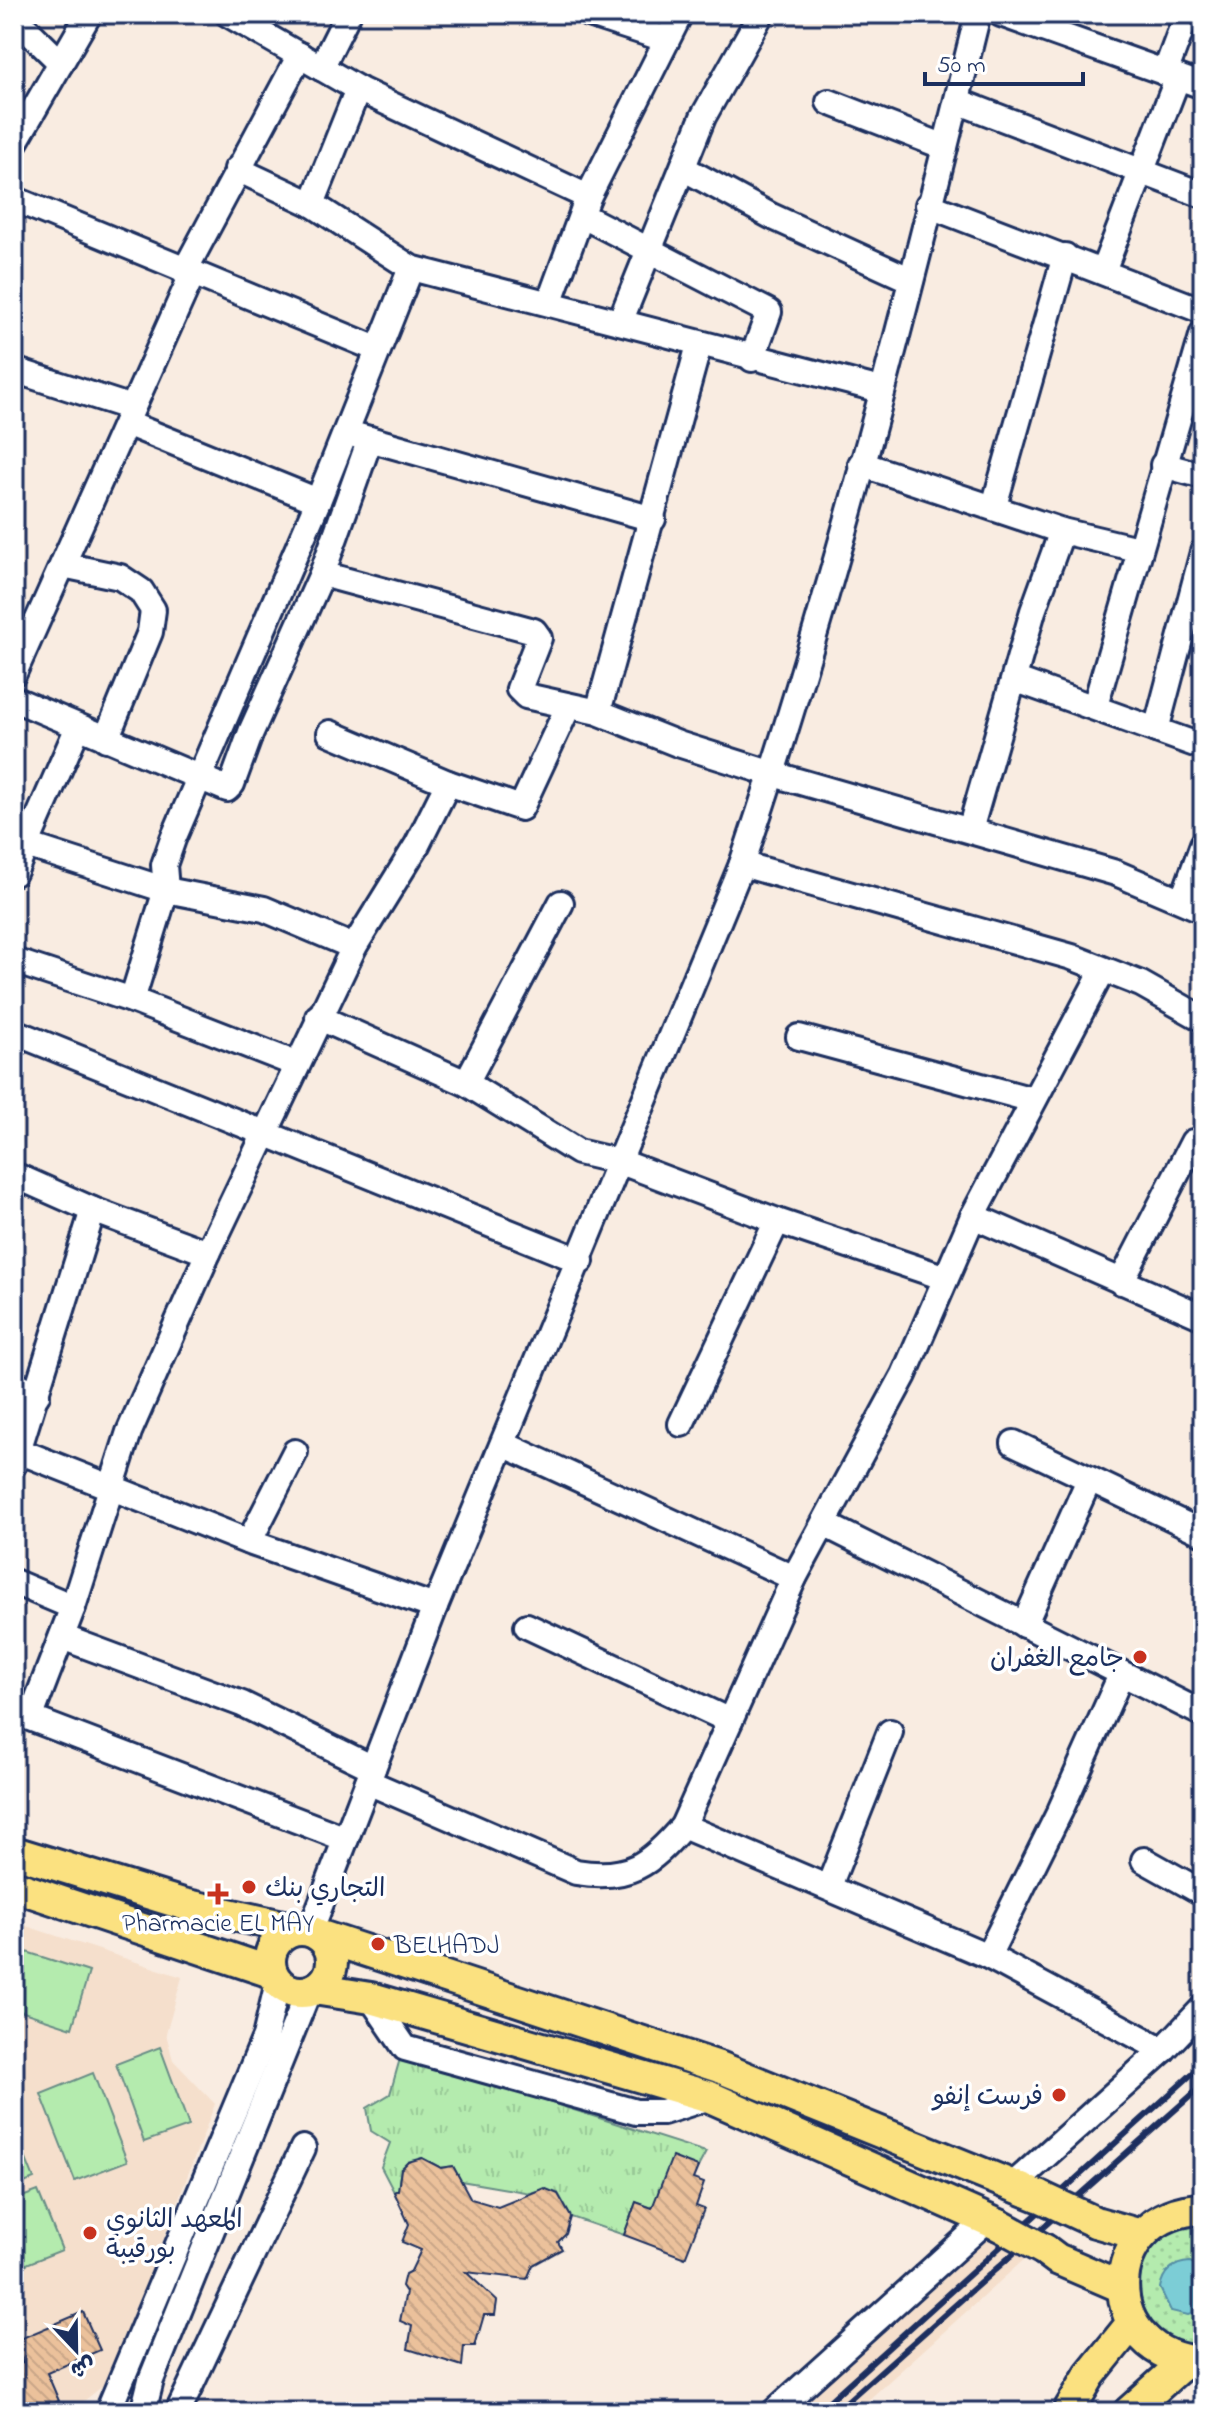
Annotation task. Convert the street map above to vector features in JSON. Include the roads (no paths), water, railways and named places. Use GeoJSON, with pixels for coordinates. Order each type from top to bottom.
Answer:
{"type":"FeatureCollection","features":[{"type":"Feature","properties":{"kind":"main road"},"geometry":{"type":"LineString","coordinates":[[14,1852],[183,1904],[310,1932],[719,2067],[1027,2191],[1095,2222],[1141,2235]]}},
{"type":"Feature","properties":{"kind":"main road"},"geometry":{"type":"LineString","coordinates":[[14,1886],[274,1977],[293,1991],[311,1990],[371,1998],[710,2097],[993,2222],[1057,2259],[1122,2287]]}},
{"type":"Feature","properties":{"kind":"main road"},"geometry":{"type":"LineString","coordinates":[[274,1977],[269,1962],[275,1943],[282,1936],[310,1932]]}},
{"type":"Feature","properties":{"kind":"main road"},"geometry":{"type":"LineString","coordinates":[[310,1932],[330,1950],[331,1968],[321,1984],[311,1990]]}},
{"type":"Feature","properties":{"kind":"main road"},"geometry":{"type":"LineString","coordinates":[[1194,2361],[1149,2344],[1132,2323],[1122,2287],[1127,2259],[1141,2235],[1168,2216],[1202,2207]]}},
{"type":"Feature","properties":{"kind":"main road"},"geometry":{"type":"LineString","coordinates":[[1068,2412],[1090,2375],[1132,2323]]}},
{"type":"Feature","properties":{"kind":"main road"},"geometry":{"type":"LineString","coordinates":[[1129,2412],[1194,2361]]}},
{"type":"Feature","properties":{"kind":"street"},"geometry":{"type":"LineString","coordinates":[[14,144],[89,14]]}},
{"type":"Feature","properties":{"kind":"street"},"geometry":{"type":"LineString","coordinates":[[228,14],[358,89],[585,206],[647,248],[769,312],[752,359]]}},
{"type":"Feature","properties":{"kind":"street"},"geometry":{"type":"LineString","coordinates":[[321,68],[348,14]]}},
{"type":"Feature","properties":{"kind":"street"},"geometry":{"type":"LineString","coordinates":[[588,14],[665,39]]}},
{"type":"Feature","properties":{"kind":"street"},"geometry":{"type":"LineString","coordinates":[[549,303],[585,206],[680,14]]}},
{"type":"Feature","properties":{"kind":"street"},"geometry":{"type":"LineString","coordinates":[[620,322],[647,248],[703,117],[761,14]]}},
{"type":"Feature","properties":{"kind":"street"},"geometry":{"type":"LineString","coordinates":[[310,1932],[435,1607],[581,1261],[742,864],[773,774],[861,464],[978,14]]}},
{"type":"Feature","properties":{"kind":"street"},"geometry":{"type":"LineString","coordinates":[[1001,14],[1203,86]]}},
{"type":"Feature","properties":{"kind":"street"},"geometry":{"type":"LineString","coordinates":[[1103,271],[1141,171],[1172,75],[1187,14]]}},
{"type":"Feature","properties":{"kind":"street"},"geometry":{"type":"LineString","coordinates":[[14,17],[61,63]]}},
{"type":"Feature","properties":{"kind":"street"},"geometry":{"type":"LineString","coordinates":[[14,673],[188,274],[237,169],[300,55]]}},
{"type":"Feature","properties":{"kind":"street"},"geometry":{"type":"LineString","coordinates":[[312,204],[358,89]]}},
{"type":"Feature","properties":{"kind":"street"},"geometry":{"type":"LineString","coordinates":[[957,101],[1203,195]]}},
{"type":"Feature","properties":{"kind":"street"},"geometry":{"type":"LineString","coordinates":[[829,102],[945,147]]}},
{"type":"Feature","properties":{"kind":"street"},"geometry":{"type":"LineString","coordinates":[[683,168],[784,223],[911,280]]}},
{"type":"Feature","properties":{"kind":"street"},"geometry":{"type":"LineString","coordinates":[[237,169],[312,204],[411,268],[752,359],[881,390]]}},
{"type":"Feature","properties":{"kind":"street"},"geometry":{"type":"LineString","coordinates":[[14,199],[188,274],[377,349]]}},
{"type":"Feature","properties":{"kind":"street"},"geometry":{"type":"LineString","coordinates":[[928,205],[1203,311]]}},
{"type":"Feature","properties":{"kind":"street"},"geometry":{"type":"LineString","coordinates":[[994,506],[1065,256]]}},
{"type":"Feature","properties":{"kind":"street"},"geometry":{"type":"LineString","coordinates":[[14,699],[227,789],[232,784],[251,732],[322,574],[377,349],[411,268]]}},
{"type":"Feature","properties":{"kind":"street"},"geometry":{"type":"LineString","coordinates":[[1095,706],[1203,333]]}},
{"type":"Feature","properties":{"kind":"street"},"geometry":{"type":"LineString","coordinates":[[598,712],[699,345]]}},
{"type":"Feature","properties":{"kind":"street"},"geometry":{"type":"LineString","coordinates":[[14,370],[129,415],[318,501]]}},
{"type":"Feature","properties":{"kind":"street"},"geometry":{"type":"LineString","coordinates":[[358,436],[653,519]]}},
{"type":"Feature","properties":{"kind":"street"},"geometry":{"type":"LineString","coordinates":[[132,1000],[166,890],[164,865],[198,776],[318,501],[358,436]]}},
{"type":"Feature","properties":{"kind":"street"},"geometry":{"type":"LineString","coordinates":[[861,464],[1062,531],[1138,549]]}},
{"type":"Feature","properties":{"kind":"street"},"geometry":{"type":"LineString","coordinates":[[1163,465],[1203,476]]}},
{"type":"Feature","properties":{"kind":"street"},"geometry":{"type":"LineString","coordinates":[[970,830],[1033,611],[1062,531]]}},
{"type":"Feature","properties":{"kind":"street"},"geometry":{"type":"LineString","coordinates":[[1156,730],[1203,552]]}},
{"type":"Feature","properties":{"kind":"street"},"geometry":{"type":"LineString","coordinates":[[63,565],[120,577],[141,591],[153,610],[150,632],[106,739]]}},
{"type":"Feature","properties":{"kind":"street"},"geometry":{"type":"LineString","coordinates":[[322,574],[534,631],[539,638],[519,689],[526,696],[598,712],[678,744],[773,774],[1116,873],[1193,904],[1203,844]]}},
{"type":"Feature","properties":{"kind":"street"},"geometry":{"type":"LineString","coordinates":[[1014,679],[1203,747]]}},
{"type":"Feature","properties":{"kind":"street"},"geometry":{"type":"LineString","coordinates":[[330,733],[448,783],[521,808],[568,707]]}},
{"type":"Feature","properties":{"kind":"street"},"geometry":{"type":"LineString","coordinates":[[14,873],[19,843],[78,727]]}},
{"type":"Feature","properties":{"kind":"street"},"geometry":{"type":"LineString","coordinates":[[346,1839],[23,1714],[62,1637],[129,1432],[208,1253],[318,1017],[354,947],[417,845],[448,783]]}},
{"type":"Feature","properties":{"kind":"street"},"geometry":{"type":"LineString","coordinates":[[19,843],[166,890],[264,909],[354,947]]}},
{"type":"Feature","properties":{"kind":"street"},"geometry":{"type":"LineString","coordinates":[[742,864],[1072,957],[1141,984],[1203,1019]]}},
{"type":"Feature","properties":{"kind":"street"},"geometry":{"type":"LineString","coordinates":[[466,1083],[561,903]]}},
{"type":"Feature","properties":{"kind":"street"},"geometry":{"type":"LineString","coordinates":[[14,961],[132,1000],[296,1064]]}},
{"type":"Feature","properties":{"kind":"street"},"geometry":{"type":"LineString","coordinates":[[62,1637],[242,1704],[370,1775],[576,1872],[594,1876],[626,1873],[641,1866],[662,1851],[683,1826],[794,1578],[904,1375],[943,1277],[1103,970]]}},
{"type":"Feature","properties":{"kind":"street"},"geometry":{"type":"LineString","coordinates":[[318,1017],[466,1083],[578,1152],[621,1162],[777,1221],[943,1277]]}},
{"type":"Feature","properties":{"kind":"street"},"geometry":{"type":"LineString","coordinates":[[14,1032],[581,1261]]}},
{"type":"Feature","properties":{"kind":"street"},"geometry":{"type":"LineString","coordinates":[[799,1037],[1033,1100]]}},
{"type":"Feature","properties":{"kind":"street"},"geometry":{"type":"LineString","coordinates":[[1121,1282],[1193,1142]]}},
{"type":"Feature","properties":{"kind":"street"},"geometry":{"type":"LineString","coordinates":[[14,1175],[93,1210],[208,1253]]}},
{"type":"Feature","properties":{"kind":"street"},"geometry":{"type":"LineString","coordinates":[[93,1210],[17,1458],[113,1486],[249,1542],[435,1607]]}},
{"type":"Feature","properties":{"kind":"street"},"geometry":{"type":"LineString","coordinates":[[973,1216],[1203,1317]]}},
{"type":"Feature","properties":{"kind":"street"},"geometry":{"type":"LineString","coordinates":[[681,1424],[777,1221]]}},
{"type":"Feature","properties":{"kind":"street"},"geometry":{"type":"LineString","coordinates":[[14,1383],[37,1395]]}},
{"type":"Feature","properties":{"kind":"street"},"geometry":{"type":"LineString","coordinates":[[1014,1443],[1203,1533]]}},
{"type":"Feature","properties":{"kind":"street"},"geometry":{"type":"LineString","coordinates":[[503,1444],[794,1578]]}},
{"type":"Feature","properties":{"kind":"street"},"geometry":{"type":"LineString","coordinates":[[249,1542],[295,1452]]}},
{"type":"Feature","properties":{"kind":"street"},"geometry":{"type":"LineString","coordinates":[[1024,1625],[1089,1480]]}},
{"type":"Feature","properties":{"kind":"street"},"geometry":{"type":"LineString","coordinates":[[824,1524],[1121,1675],[1202,1710]]}},
{"type":"Feature","properties":{"kind":"street"},"geometry":{"type":"LineString","coordinates":[[14,1582],[73,1607]]}},
{"type":"Feature","properties":{"kind":"street"},"geometry":{"type":"LineString","coordinates":[[527,1626],[730,1721]]}},
{"type":"Feature","properties":{"kind":"street"},"geometry":{"type":"LineString","coordinates":[[988,1956],[1060,1811],[1121,1675]]}},
{"type":"Feature","properties":{"kind":"street"},"geometry":{"type":"LineString","coordinates":[[829,1886],[890,1732]]}},
{"type":"Feature","properties":{"kind":"street"},"geometry":{"type":"LineString","coordinates":[[683,1826],[988,1956],[1163,2050]]}},
{"type":"Feature","properties":{"kind":"street"},"geometry":{"type":"LineString","coordinates":[[1144,1860],[1203,1893]]}},
{"type":"Feature","properties":{"kind":"street"},"geometry":{"type":"LineString","coordinates":[[107,2411],[265,2037],[274,1977]]}},
{"type":"Feature","properties":{"kind":"street"},"geometry":{"type":"LineString","coordinates":[[107,2411],[127,2404],[141,2412],[151,2380],[311,1990]]}},
{"type":"Feature","properties":{"kind":"street"},"geometry":{"type":"LineString","coordinates":[[1027,2191],[1203,2008]]}},
{"type":"Feature","properties":{"kind":"street"},"geometry":{"type":"LineString","coordinates":[[178,2412],[303,2148]]}},
{"type":"Feature","properties":{"kind":"street"},"geometry":{"type":"LineString","coordinates":[[774,2412],[993,2222]]}},
{"type":"Feature","properties":{"kind":"water"},"geometry":{"type":"Polygon","coordinates":[[[1190,2262],[1203,2268],[1203,2310],[1188,2315],[1171,2311],[1160,2288],[1170,2269],[1190,2262]]]}},
{"type":"Feature","properties":{"kind":"railway"},"geometry":{"type":"LineString","coordinates":[[817,2412],[1203,2064]]}},
{"type":"Feature","properties":{"kind":"railway"},"geometry":{"type":"LineString","coordinates":[[835,2412],[1203,2085]]}},
{"type":"Feature","properties":{"kind":"place","name":"جامع الغفران"},"geometry":{"type":"Point","coordinates":[1140,1657]}},
{"type":"Feature","properties":{"kind":"place","name":"التجاري بنك"},"geometry":{"type":"Point","coordinates":[249,1887]}},
{"type":"Feature","properties":{"kind":"place","name":"Pharmacie EL MAY"},"geometry":{"type":"Point","coordinates":[218,1894]}},
{"type":"Feature","properties":{"kind":"place","name":"BELHADJ"},"geometry":{"type":"Point","coordinates":[378,1944]}},
{"type":"Feature","properties":{"kind":"place","name":"فرست إنفو"},"geometry":{"type":"Point","coordinates":[1059,2095]}},
{"type":"Feature","properties":{"kind":"place","name":"المعهد الثانوي بورقيبة"},"geometry":{"type":"Point","coordinates":[90,2233]}}]}
